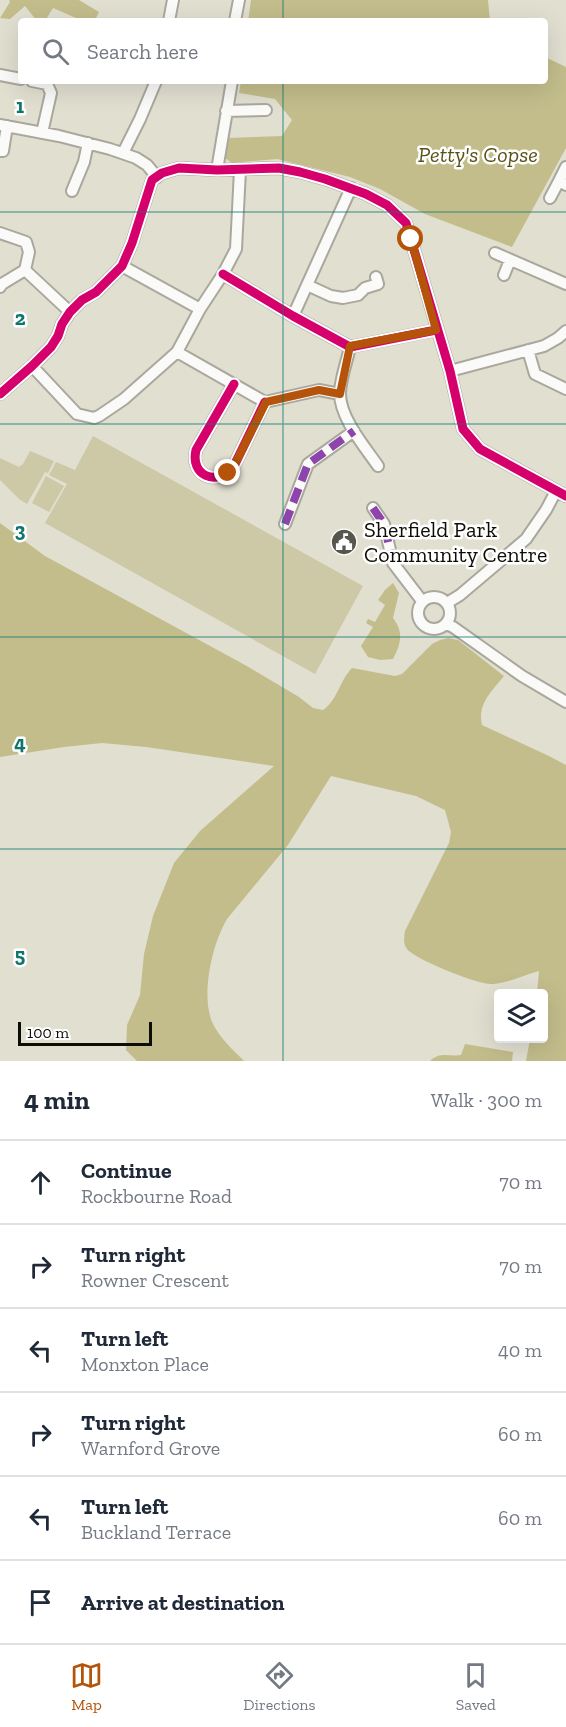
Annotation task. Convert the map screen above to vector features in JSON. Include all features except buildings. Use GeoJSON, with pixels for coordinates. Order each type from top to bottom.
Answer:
{"type":"FeatureCollection","features":[{"type":"Feature","properties":{"kind":"street"},"geometry":{"type":"LineString","coordinates":[[170,18],[173,0]]}},
{"type":"Feature","properties":{"kind":"street"},"geometry":{"type":"LineString","coordinates":[[236,18],[239,0]]}},
{"type":"Feature","properties":{"kind":"street"},"geometry":{"type":"LineString","coordinates":[[0,75],[18,78]]}},
{"type":"Feature","properties":{"kind":"street"},"geometry":{"type":"LineString","coordinates":[[42,133],[51,93],[47,84]]}},
{"type":"Feature","properties":{"kind":"street"},"geometry":{"type":"LineString","coordinates":[[123,153],[140,119],[151,84]]}},
{"type":"Feature","properties":{"kind":"street"},"geometry":{"type":"LineString","coordinates":[[217,170],[231,84]]}},
{"type":"Feature","properties":{"kind":"street"},"geometry":{"type":"LineString","coordinates":[[226,111],[266,110]]}},
{"type":"Feature","properties":{"kind":"street"},"geometry":{"type":"LineString","coordinates":[[0,151],[3,151],[3,126],[88,143],[123,153],[147,165],[157,177]]}},
{"type":"Feature","properties":{"kind":"street"},"geometry":{"type":"LineString","coordinates":[[72,191],[84,162],[88,143]]}},
{"type":"Feature","properties":{"kind":"street"},"geometry":{"type":"LineString","coordinates":[[550,198],[563,183],[566,167]]}},
{"type":"Feature","properties":{"kind":"street"},"geometry":{"type":"LineString","coordinates":[[2,388],[32,366],[51,347],[70,312],[82,300],[96,292],[122,266],[132,243],[152,180],[165,172],[179,168],[217,170],[279,168],[351,188],[387,205],[406,223],[450,371],[463,429],[480,448],[561,493],[526,539],[460,595],[447,603]]}},
{"type":"Feature","properties":{"kind":"street"},"geometry":{"type":"LineString","coordinates":[[32,366],[77,414],[94,418],[124,399],[177,352],[236,249],[240,170]]}},
{"type":"Feature","properties":{"kind":"street"},"geometry":{"type":"LineString","coordinates":[[293,316],[351,188]]}},
{"type":"Feature","properties":{"kind":"street"},"geometry":{"type":"LineString","coordinates":[[0,233],[26,242],[29,252],[25,270],[0,287]]}},
{"type":"Feature","properties":{"kind":"street"},"geometry":{"type":"LineString","coordinates":[[495,253],[566,284]]}},
{"type":"Feature","properties":{"kind":"street"},"geometry":{"type":"LineString","coordinates":[[504,275],[510,260]]}},
{"type":"Feature","properties":{"kind":"street"},"geometry":{"type":"LineString","coordinates":[[122,266],[200,309]]}},
{"type":"Feature","properties":{"kind":"street"},"geometry":{"type":"LineString","coordinates":[[25,270],[70,312]]}},
{"type":"Feature","properties":{"kind":"street"},"geometry":{"type":"LineString","coordinates":[[223,274],[293,316],[350,346],[436,330]]}},
{"type":"Feature","properties":{"kind":"street"},"geometry":{"type":"LineString","coordinates":[[307,285],[331,296],[343,298],[358,295],[365,288],[378,284],[376,277]]}},
{"type":"Feature","properties":{"kind":"street"},"geometry":{"type":"LineString","coordinates":[[450,371],[544,346],[566,331]]}},
{"type":"Feature","properties":{"kind":"street"},"geometry":{"type":"LineString","coordinates":[[350,346],[340,394],[345,416],[378,466]]}},
{"type":"Feature","properties":{"kind":"street"},"geometry":{"type":"LineString","coordinates":[[528,350],[535,374],[566,389]]}},
{"type":"Feature","properties":{"kind":"street"},"geometry":{"type":"LineString","coordinates":[[177,352],[266,402],[319,390],[340,394]]}},
{"type":"Feature","properties":{"kind":"street"},"geometry":{"type":"LineString","coordinates":[[234,384],[196,450],[195,462],[202,474],[220,477],[233,468],[266,402]]}},
{"type":"Feature","properties":{"kind":"street"},"geometry":{"type":"LineString","coordinates":[[285,524],[308,464],[354,431]]}},
{"type":"Feature","properties":{"kind":"street"},"geometry":{"type":"LineString","coordinates":[[373,508],[384,524],[393,563],[422,602]]}},
{"type":"Feature","properties":{"kind":"street"},"geometry":{"type":"LineString","coordinates":[[434,597],[441,598],[447,603],[450,615],[446,624],[436,629],[422,624],[418,614],[422,602],[434,597]]}},
{"type":"Feature","properties":{"kind":"street"},"geometry":{"type":"LineString","coordinates":[[446,624],[522,676],[565,698]]}},
{"type":"Feature","properties":{"kind":"shaded area"},"geometry":{"type":"Polygon","coordinates":[[[93,436],[363,586],[315,674],[45,523],[67,484],[49,475],[56,462],[75,470],[93,436]]]}},
{"type":"Feature","properties":{"kind":"shaded area"},"geometry":{"type":"Polygon","coordinates":[[[30,451],[54,461],[27,504],[0,480],[0,458],[19,467],[30,451]]]}},
{"type":"Feature","properties":{"kind":"shaded area"},"geometry":{"type":"Polygon","coordinates":[[[46,476],[64,486],[49,512],[32,503],[46,476]]]}},
{"type":"Feature","properties":{"kind":"green space"},"geometry":{"type":"Polygon","coordinates":[[[9,0],[79,0],[99,12],[96,18],[76,18],[53,8],[47,18],[35,18],[25,6],[10,19],[0,18],[9,0]]]}},
{"type":"Feature","properties":{"kind":"green space"},"geometry":{"type":"Polygon","coordinates":[[[251,0],[488,0],[490,18],[248,18],[251,0]]]}},
{"type":"Feature","properties":{"kind":"green space","name":"Petty's Copse"},"geometry":{"type":"Polygon","coordinates":[[[548,58],[566,67],[566,148],[512,247],[425,214],[380,189],[350,177],[277,159],[232,163],[225,158],[227,138],[282,136],[292,120],[275,99],[239,93],[240,84],[548,84],[548,58]]]}},
{"type":"Feature","properties":{"kind":"green space"},"geometry":{"type":"Polygon","coordinates":[[[0,523],[45,556],[245,665],[299,697],[313,708],[323,710],[328,706],[352,668],[395,676],[402,674],[432,644],[448,638],[458,640],[504,676],[484,704],[482,725],[566,765],[566,1061],[526,1061],[529,1043],[548,1043],[548,989],[537,989],[539,971],[504,982],[486,983],[434,965],[412,953],[406,947],[405,931],[449,843],[451,832],[445,810],[416,796],[331,776],[288,845],[227,919],[217,942],[208,986],[209,1013],[219,1034],[244,1061],[137,1061],[126,1050],[127,1025],[140,995],[144,954],[153,916],[174,863],[200,831],[274,766],[146,747],[102,743],[0,757],[0,523]]]}},
{"type":"Feature","properties":{"kind":"green space"},"geometry":{"type":"Polygon","coordinates":[[[393,583],[399,593],[393,618],[400,633],[398,648],[393,659],[380,660],[368,657],[361,646],[373,627],[366,623],[368,619],[375,622],[385,605],[378,600],[393,583]]]}},
{"type":"Feature","properties":{"kind":"green space"},"geometry":{"type":"Polygon","coordinates":[[[465,1044],[513,1052],[512,1061],[430,1061],[441,1055],[461,1055],[465,1044]]]}},
{"type":"Feature","properties":{"kind":"marked path"},"geometry":{"type":"LineString","coordinates":[[285,524],[308,464],[354,431]]}},
{"type":"Feature","properties":{"kind":"marked path"},"geometry":{"type":"LineString","coordinates":[[373,508],[384,524],[393,563]]}},
{"type":"Feature","properties":{"kind":"cycle path"},"geometry":{"type":"LineString","coordinates":[[0,394],[51,347],[70,312],[82,300],[96,292],[122,266],[132,243],[152,180],[162,173],[179,168],[217,170],[279,168],[325,179],[366,194],[387,205],[406,223],[450,371],[463,429],[480,449],[566,496]]}},
{"type":"Feature","properties":{"kind":"cycle path"},"geometry":{"type":"LineString","coordinates":[[223,274],[350,347],[436,330]]}},
{"type":"Feature","properties":{"kind":"cycle path"},"geometry":{"type":"LineString","coordinates":[[234,384],[196,450],[197,466],[206,476],[219,476],[233,468],[265,402]]}},
{"type":"Feature","properties":{"kind":"place","name":"Sherfield Park Community Centre"},"geometry":{"type":"Point","coordinates":[344,542]}},
{"type":"Feature","properties":{"kind":"route"},"geometry":{"type":"LineString","coordinates":[[228,473],[233,468],[266,402],[319,390],[340,394],[350,346],[436,330],[411,239]]}}]}
